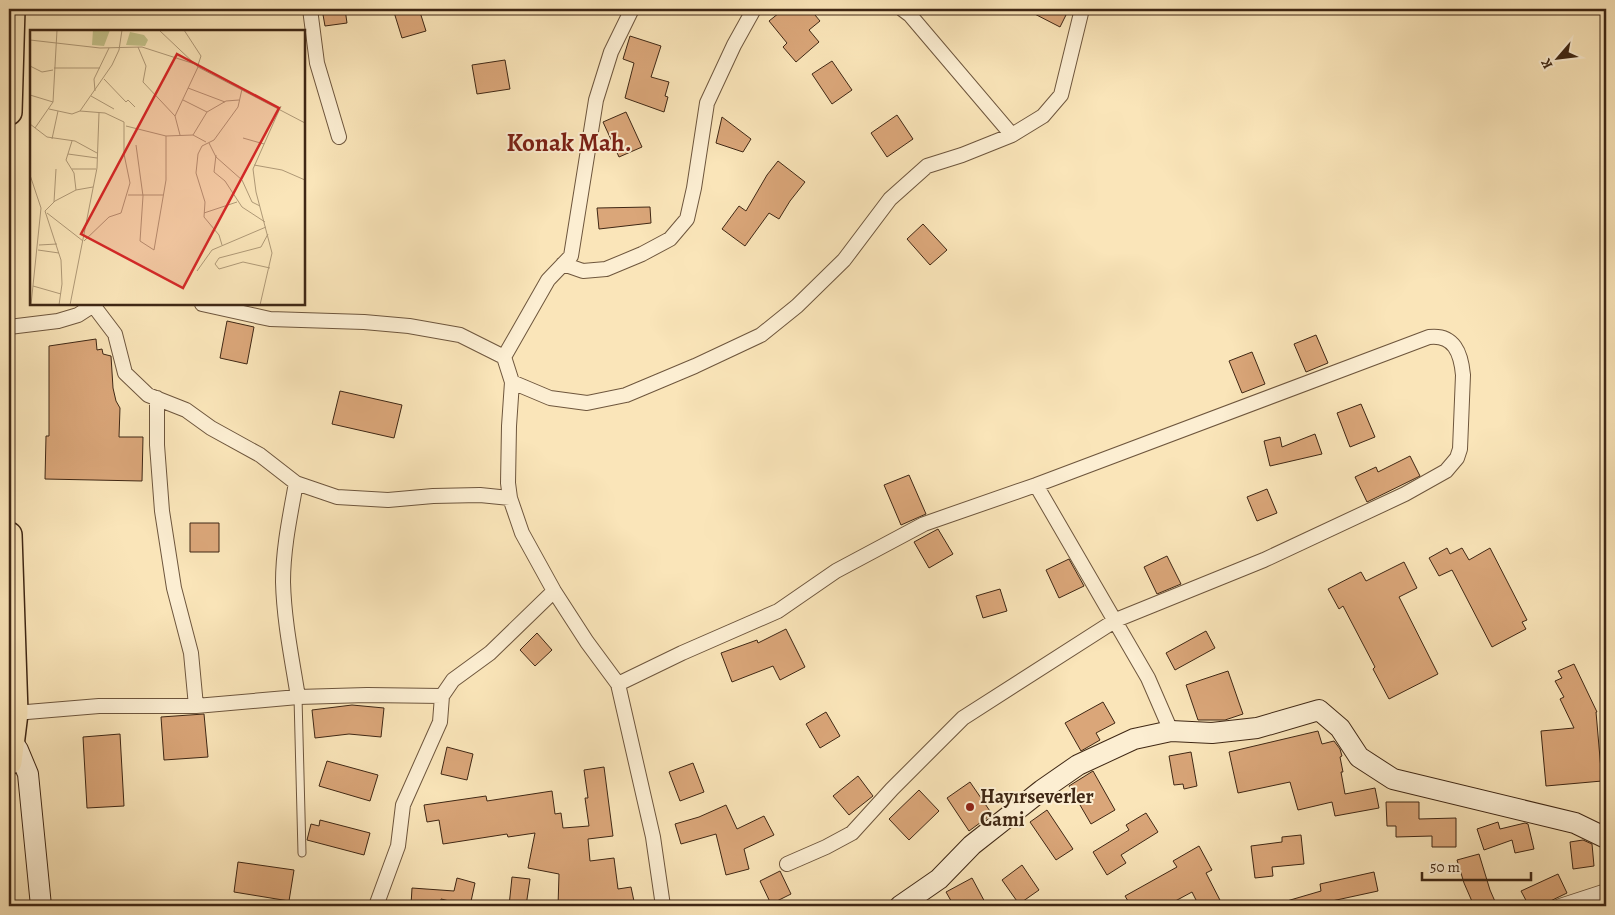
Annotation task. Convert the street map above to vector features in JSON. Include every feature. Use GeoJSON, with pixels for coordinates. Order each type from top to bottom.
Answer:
{"type":"FeatureCollection","features":[{"type":"Feature","properties":{"kind":"highway"},"geometry":{"type":"LineString","coordinates":[[9,112],[12,9]]}},
{"type":"Feature","properties":{"kind":"highway"},"geometry":{"type":"LineString","coordinates":[[9,535],[15,713],[10,746]]}},
{"type":"Feature","properties":{"kind":"street"},"geometry":{"type":"LineString","coordinates":[[310,9],[317,63],[339,137]]}},
{"type":"Feature","properties":{"kind":"street"},"geometry":{"type":"LineString","coordinates":[[504,357],[548,280],[571,256],[596,100],[611,52],[632,9]]}},
{"type":"Feature","properties":{"kind":"street"},"geometry":{"type":"LineString","coordinates":[[563,264],[582,271],[606,269],[642,254],[670,239],[687,219],[694,188],[707,103],[734,45],[754,9]]}},
{"type":"Feature","properties":{"kind":"street"},"geometry":{"type":"LineString","coordinates":[[902,9],[916,22],[1012,135]]}},
{"type":"Feature","properties":{"kind":"street"},"geometry":{"type":"LineString","coordinates":[[512,382],[550,398],[587,403],[626,395],[695,366],[761,335],[797,306],[844,260],[890,199],[927,166],[962,155],[1012,135],[1043,116],[1061,95],[1082,9]]}},
{"type":"Feature","properties":{"kind":"street"},"geometry":{"type":"LineString","coordinates":[[9,327],[58,321],[78,314],[94,305],[115,334],[125,373],[148,395],[186,410],[211,428],[260,454],[296,484],[337,497],[388,500],[433,496],[480,495],[510,498]]}},
{"type":"Feature","properties":{"kind":"street"},"geometry":{"type":"LineString","coordinates":[[207,305],[270,319],[364,322],[409,326],[460,335],[504,357],[512,382],[508,445],[510,498],[522,533],[554,591],[587,642],[618,684],[653,837],[663,906]]}},
{"type":"Feature","properties":{"kind":"street"},"geometry":{"type":"LineString","coordinates":[[618,684],[682,653],[778,611],[836,571],[924,524],[1036,485],[1428,337],[1443,337],[1456,347],[1462,364],[1463,374],[1460,449],[1457,458],[1446,471],[1405,494],[1264,560],[1116,620],[963,718],[892,788],[852,833],[787,864]]}},
{"type":"Feature","properties":{"kind":"street"},"geometry":{"type":"LineString","coordinates":[[157,398],[162,511],[174,588],[191,653],[196,706]]}},
{"type":"Feature","properties":{"kind":"street"},"geometry":{"type":"LineString","coordinates":[[296,484],[287,532],[283,581],[286,619],[298,697]]}},
{"type":"Feature","properties":{"kind":"street"},"geometry":{"type":"LineString","coordinates":[[1036,485],[1148,678],[1171,731]]}},
{"type":"Feature","properties":{"kind":"street"},"geometry":{"type":"LineString","coordinates":[[376,906],[398,846],[404,805],[440,722],[442,696],[453,680],[490,653],[554,591]]}},
{"type":"Feature","properties":{"kind":"street"},"geometry":{"type":"LineString","coordinates":[[15,713],[99,706],[196,706],[298,697],[367,695],[442,696]]}},
{"type":"Feature","properties":{"kind":"street"},"geometry":{"type":"LineString","coordinates":[[900,906],[939,879],[972,845],[1042,790],[1078,765],[1134,739],[1171,731],[1212,733],[1257,728],[1319,710],[1340,728],[1359,756],[1392,779],[1574,824],[1606,838]]}},
{"type":"Feature","properties":{"kind":"street"},"geometry":{"type":"LineString","coordinates":[[10,746],[24,761],[28,774],[41,906]]}},
{"type":"Feature","properties":{"kind":"street"},"geometry":{"type":"LineString","coordinates":[[1560,906],[1606,891]]}},
{"type":"Feature","properties":{"kind":"lane"},"geometry":{"type":"LineString","coordinates":[[298,697],[302,853]]}},
{"type":"Feature","properties":{"kind":"building"},"geometry":{"type":"Polygon","coordinates":[[[322,9],[345,9],[347,23],[325,26],[322,9]]]}},
{"type":"Feature","properties":{"kind":"building"},"geometry":{"type":"Polygon","coordinates":[[[393,9],[419,9],[426,31],[402,38],[393,9]]]}},
{"type":"Feature","properties":{"kind":"building"},"geometry":{"type":"Polygon","coordinates":[[[784,9],[810,9],[820,21],[809,30],[819,42],[796,62],[783,47],[787,43],[769,21],[784,9]]]}},
{"type":"Feature","properties":{"kind":"building"},"geometry":{"type":"Polygon","coordinates":[[[1025,9],[1069,9],[1060,27],[1025,9]]]}},
{"type":"Feature","properties":{"kind":"building"},"geometry":{"type":"Polygon","coordinates":[[[630,36],[661,46],[651,77],[669,82],[665,96],[668,97],[664,112],[625,98],[634,63],[623,59],[630,36]]]}},
{"type":"Feature","properties":{"kind":"building"},"geometry":{"type":"Polygon","coordinates":[[[505,60],[510,89],[477,94],[472,65],[505,60]]]}},
{"type":"Feature","properties":{"kind":"building"},"geometry":{"type":"Polygon","coordinates":[[[832,61],[852,90],[832,104],[812,74],[832,61]]]}},
{"type":"Feature","properties":{"kind":"building"},"geometry":{"type":"Polygon","coordinates":[[[626,112],[642,147],[619,157],[603,122],[626,112]]]}},
{"type":"Feature","properties":{"kind":"building"},"geometry":{"type":"Polygon","coordinates":[[[897,115],[913,139],[887,157],[871,133],[897,115]]]}},
{"type":"Feature","properties":{"kind":"building"},"geometry":{"type":"Polygon","coordinates":[[[722,117],[751,139],[743,152],[716,143],[722,117]]]}},
{"type":"Feature","properties":{"kind":"building"},"geometry":{"type":"Polygon","coordinates":[[[778,161],[805,182],[779,219],[769,213],[745,246],[722,229],[739,206],[746,211],[767,175],[778,161]]]}},
{"type":"Feature","properties":{"kind":"building"},"geometry":{"type":"Polygon","coordinates":[[[650,207],[651,223],[599,229],[597,208],[650,207]]]}},
{"type":"Feature","properties":{"kind":"building"},"geometry":{"type":"Polygon","coordinates":[[[923,224],[947,250],[930,265],[907,239],[923,224]]]}},
{"type":"Feature","properties":{"kind":"building"},"geometry":{"type":"Polygon","coordinates":[[[227,321],[254,327],[247,364],[220,358],[227,321]]]}},
{"type":"Feature","properties":{"kind":"building"},"geometry":{"type":"Polygon","coordinates":[[[1316,335],[1328,363],[1306,372],[1294,344],[1316,335]]]}},
{"type":"Feature","properties":{"kind":"building"},"geometry":{"type":"Polygon","coordinates":[[[96,339],[97,350],[102,349],[103,354],[111,356],[113,388],[120,408],[119,437],[143,437],[142,481],[45,479],[46,436],[49,436],[49,346],[96,339]]]}},
{"type":"Feature","properties":{"kind":"building"},"geometry":{"type":"Polygon","coordinates":[[[1252,352],[1265,384],[1242,393],[1229,361],[1252,352]]]}},
{"type":"Feature","properties":{"kind":"building"},"geometry":{"type":"Polygon","coordinates":[[[340,391],[402,405],[394,438],[332,424],[340,391]]]}},
{"type":"Feature","properties":{"kind":"building"},"geometry":{"type":"Polygon","coordinates":[[[1361,404],[1375,437],[1350,447],[1337,413],[1361,404]]]}},
{"type":"Feature","properties":{"kind":"building"},"geometry":{"type":"Polygon","coordinates":[[[1315,434],[1322,454],[1270,466],[1264,441],[1280,437],[1282,447],[1315,434]]]}},
{"type":"Feature","properties":{"kind":"building"},"geometry":{"type":"Polygon","coordinates":[[[1410,456],[1420,476],[1367,502],[1355,477],[1376,467],[1378,472],[1410,456]]]}},
{"type":"Feature","properties":{"kind":"building"},"geometry":{"type":"Polygon","coordinates":[[[909,475],[926,514],[901,525],[884,485],[909,475]]]}},
{"type":"Feature","properties":{"kind":"building"},"geometry":{"type":"Polygon","coordinates":[[[1267,489],[1277,513],[1257,521],[1247,497],[1267,489]]]}},
{"type":"Feature","properties":{"kind":"building"},"geometry":{"type":"Polygon","coordinates":[[[190,523],[219,523],[219,552],[190,552],[190,523]]]}},
{"type":"Feature","properties":{"kind":"building"},"geometry":{"type":"Polygon","coordinates":[[[938,529],[953,554],[929,568],[914,542],[938,529]]]}},
{"type":"Feature","properties":{"kind":"building"},"geometry":{"type":"Polygon","coordinates":[[[1447,548],[1450,554],[1462,548],[1469,560],[1490,548],[1527,620],[1522,622],[1526,629],[1492,647],[1452,570],[1439,576],[1429,558],[1447,548]]]}},
{"type":"Feature","properties":{"kind":"building"},"geometry":{"type":"Polygon","coordinates":[[[1167,556],[1181,584],[1157,594],[1144,567],[1167,556]]]}},
{"type":"Feature","properties":{"kind":"building"},"geometry":{"type":"Polygon","coordinates":[[[1069,559],[1084,586],[1059,598],[1046,570],[1069,559]]]}},
{"type":"Feature","properties":{"kind":"building"},"geometry":{"type":"Polygon","coordinates":[[[1404,562],[1417,588],[1399,597],[1438,674],[1389,699],[1373,669],[1375,667],[1343,606],[1339,609],[1328,589],[1361,572],[1366,581],[1404,562]]]}},
{"type":"Feature","properties":{"kind":"building"},"geometry":{"type":"Polygon","coordinates":[[[1000,589],[1007,611],[983,618],[976,596],[1000,589]]]}},
{"type":"Feature","properties":{"kind":"building"},"geometry":{"type":"Polygon","coordinates":[[[786,629],[805,667],[780,680],[773,666],[732,682],[721,653],[757,640],[758,643],[786,629]]]}},
{"type":"Feature","properties":{"kind":"building"},"geometry":{"type":"Polygon","coordinates":[[[1206,631],[1215,648],[1175,670],[1166,653],[1206,631]]]}},
{"type":"Feature","properties":{"kind":"building"},"geometry":{"type":"Polygon","coordinates":[[[537,633],[552,650],[535,666],[520,650],[537,633]]]}},
{"type":"Feature","properties":{"kind":"building"},"geometry":{"type":"Polygon","coordinates":[[[1574,664],[1597,712],[1602,781],[1546,786],[1541,731],[1574,728],[1560,699],[1564,697],[1555,681],[1562,678],[1558,671],[1574,664]]]}},
{"type":"Feature","properties":{"kind":"building"},"geometry":{"type":"Polygon","coordinates":[[[1228,671],[1243,714],[1225,720],[1198,720],[1186,685],[1228,671]]]}},
{"type":"Feature","properties":{"kind":"building"},"geometry":{"type":"Polygon","coordinates":[[[1103,702],[1115,723],[1096,733],[1100,740],[1081,751],[1065,723],[1103,702]]]}},
{"type":"Feature","properties":{"kind":"building"},"geometry":{"type":"Polygon","coordinates":[[[352,705],[384,708],[381,737],[349,734],[315,738],[312,710],[352,705]]]}},
{"type":"Feature","properties":{"kind":"building"},"geometry":{"type":"Polygon","coordinates":[[[826,712],[840,736],[820,748],[806,724],[826,712]]]}},
{"type":"Feature","properties":{"kind":"building"},"geometry":{"type":"Polygon","coordinates":[[[204,714],[208,757],[164,760],[161,717],[204,714]]]}},
{"type":"Feature","properties":{"kind":"building"},"geometry":{"type":"Polygon","coordinates":[[[1318,731],[1322,744],[1334,741],[1340,749],[1343,772],[1341,772],[1345,794],[1375,788],[1379,808],[1335,816],[1332,802],[1298,810],[1290,782],[1238,793],[1229,752],[1318,731]]]}},
{"type":"Feature","properties":{"kind":"building"},"geometry":{"type":"Polygon","coordinates":[[[120,734],[124,806],[87,808],[83,737],[120,734]]]}},
{"type":"Feature","properties":{"kind":"building"},"geometry":{"type":"Polygon","coordinates":[[[447,747],[473,754],[467,780],[441,774],[447,747]]]}},
{"type":"Feature","properties":{"kind":"building"},"geometry":{"type":"Polygon","coordinates":[[[1191,752],[1197,786],[1184,789],[1183,784],[1174,785],[1169,756],[1191,752]]]}},
{"type":"Feature","properties":{"kind":"building"},"geometry":{"type":"Polygon","coordinates":[[[327,761],[378,775],[370,801],[319,786],[327,761]]]}},
{"type":"Feature","properties":{"kind":"building"},"geometry":{"type":"Polygon","coordinates":[[[693,763],[704,792],[680,801],[669,772],[693,763]]]}},
{"type":"Feature","properties":{"kind":"building"},"geometry":{"type":"Polygon","coordinates":[[[604,767],[613,836],[588,839],[590,861],[614,858],[618,889],[631,887],[635,906],[558,906],[559,874],[528,868],[535,833],[508,837],[507,834],[443,844],[439,820],[427,822],[424,805],[486,796],[487,801],[552,791],[555,814],[561,813],[563,828],[589,826],[584,770],[604,767]]]}},
{"type":"Feature","properties":{"kind":"building"},"geometry":{"type":"Polygon","coordinates":[[[1093,771],[1115,810],[1091,824],[1069,786],[1093,771]]]}},
{"type":"Feature","properties":{"kind":"building"},"geometry":{"type":"Polygon","coordinates":[[[858,776],[873,796],[849,815],[833,796],[858,776]]]}},
{"type":"Feature","properties":{"kind":"building","name":"Hayırseverler Cami"},"geometry":{"type":"Polygon","coordinates":[[[970,782],[992,814],[969,831],[947,798],[970,782]]]}},
{"type":"Feature","properties":{"kind":"building"},"geometry":{"type":"Polygon","coordinates":[[[919,790],[939,811],[909,840],[889,819],[919,790]]]}},
{"type":"Feature","properties":{"kind":"building"},"geometry":{"type":"Polygon","coordinates":[[[1386,802],[1419,802],[1419,819],[1456,818],[1456,847],[1432,847],[1432,836],[1396,837],[1396,826],[1387,826],[1386,802]]]}},
{"type":"Feature","properties":{"kind":"building"},"geometry":{"type":"Polygon","coordinates":[[[726,805],[737,829],[764,816],[774,835],[744,849],[749,869],[726,875],[716,834],[681,844],[675,824],[699,817],[726,805]]]}},
{"type":"Feature","properties":{"kind":"building"},"geometry":{"type":"Polygon","coordinates":[[[1047,810],[1073,849],[1056,860],[1030,822],[1047,810]]]}},
{"type":"Feature","properties":{"kind":"building"},"geometry":{"type":"Polygon","coordinates":[[[1146,813],[1158,832],[1121,855],[1126,863],[1107,875],[1093,852],[1129,830],[1126,825],[1146,813]]]}},
{"type":"Feature","properties":{"kind":"building"},"geometry":{"type":"Polygon","coordinates":[[[320,820],[370,833],[364,855],[307,840],[311,824],[319,826],[320,820]]]}},
{"type":"Feature","properties":{"kind":"building"},"geometry":{"type":"Polygon","coordinates":[[[1498,822],[1500,829],[1525,823],[1528,824],[1534,849],[1515,853],[1512,840],[1484,850],[1477,829],[1498,822]]]}},
{"type":"Feature","properties":{"kind":"building"},"geometry":{"type":"Polygon","coordinates":[[[1301,835],[1304,864],[1272,867],[1273,876],[1255,878],[1251,846],[1282,842],[1282,837],[1301,835]]]}},
{"type":"Feature","properties":{"kind":"building"},"geometry":{"type":"Polygon","coordinates":[[[1583,840],[1592,844],[1594,866],[1573,869],[1570,842],[1583,840]]]}},
{"type":"Feature","properties":{"kind":"building"},"geometry":{"type":"Polygon","coordinates":[[[1199,846],[1212,870],[1206,873],[1223,906],[1199,906],[1192,892],[1166,906],[1131,906],[1125,896],[1177,867],[1173,861],[1199,846]]]}},
{"type":"Feature","properties":{"kind":"building"},"geometry":{"type":"Polygon","coordinates":[[[1479,854],[1497,906],[1474,906],[1464,883],[1457,860],[1479,854]]]}},
{"type":"Feature","properties":{"kind":"building"},"geometry":{"type":"Polygon","coordinates":[[[238,862],[294,870],[289,901],[234,892],[238,862]]]}},
{"type":"Feature","properties":{"kind":"building"},"geometry":{"type":"Polygon","coordinates":[[[1022,865],[1039,890],[1019,904],[1002,880],[1022,865]]]}},
{"type":"Feature","properties":{"kind":"building"},"geometry":{"type":"Polygon","coordinates":[[[780,871],[791,894],[771,904],[760,881],[780,871]]]}},
{"type":"Feature","properties":{"kind":"building"},"geometry":{"type":"Polygon","coordinates":[[[1374,872],[1378,891],[1318,904],[1318,906],[1280,906],[1280,903],[1321,891],[1320,884],[1374,872]]]}},
{"type":"Feature","properties":{"kind":"building"},"geometry":{"type":"Polygon","coordinates":[[[1558,874],[1567,893],[1540,906],[1529,906],[1521,891],[1558,874]]]}},
{"type":"Feature","properties":{"kind":"building"},"geometry":{"type":"Polygon","coordinates":[[[512,877],[530,879],[526,906],[509,906],[512,877]]]}},
{"type":"Feature","properties":{"kind":"building"},"geometry":{"type":"Polygon","coordinates":[[[457,878],[475,883],[470,906],[441,899],[441,906],[411,905],[412,888],[454,891],[457,878]]]}},
{"type":"Feature","properties":{"kind":"building"},"geometry":{"type":"Polygon","coordinates":[[[972,878],[987,906],[954,906],[946,892],[972,878]]]}},
{"type":"Feature","properties":{"kind":"place","name":"Hayırseverler Cami"},"geometry":{"type":"Point","coordinates":[970,807]}},
{"type":"Feature","properties":{"kind":"district","name":"Konak Mah."},"geometry":{"type":"Point","coordinates":[569,143]}}]}
